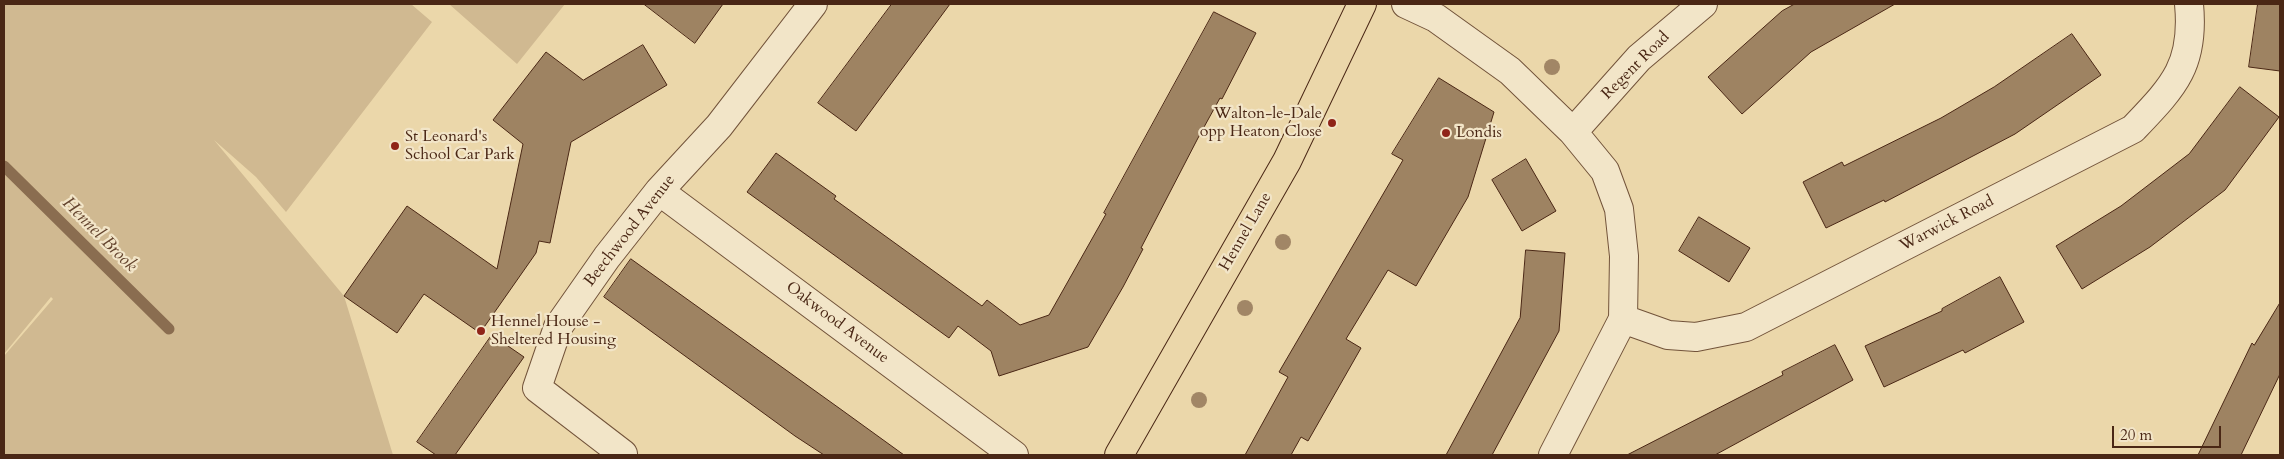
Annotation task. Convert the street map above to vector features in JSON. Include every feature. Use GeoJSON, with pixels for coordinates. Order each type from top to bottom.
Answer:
{"type":"FeatureCollection","features":[{"type":"Feature","properties":{"kind":"main road","name":"Hennel Lane"},"geometry":{"type":"LineString","coordinates":[[1119,455],[1287,161],[1362,4]]}},
{"type":"Feature","properties":{"kind":"street","name":"Beechwood Avenue"},"geometry":{"type":"LineString","coordinates":[[623,454],[537,388],[558,327],[607,257],[659,191],[719,126],[813,4]]}},
{"type":"Feature","properties":{"kind":"street"},"geometry":{"type":"LineString","coordinates":[[1406,4],[1447,13],[1510,71],[1573,132],[1605,171],[1619,209],[1624,256],[1623,319],[1553,455]]}},
{"type":"Feature","properties":{"kind":"street","name":"Regent Road"},"geometry":{"type":"LineString","coordinates":[[1573,132],[1640,58],[1703,4]]}},
{"type":"Feature","properties":{"kind":"street","name":"Warwick Road"},"geometry":{"type":"LineString","coordinates":[[1623,319],[1668,335],[1696,337],[1746,328],[2133,129],[2167,94],[2188,57],[2191,21],[2189,4]]}},
{"type":"Feature","properties":{"kind":"street","name":"Oakwood Avenue"},"geometry":{"type":"LineString","coordinates":[[659,191],[1014,455]]}},
{"type":"Feature","properties":{"kind":"shaded area"},"geometry":{"type":"Polygon","coordinates":[[[4,4],[411,4],[432,22],[286,212],[256,177],[214,140],[344,296],[393,455],[4,455],[4,356],[53,299],[51,297],[4,354],[4,4]]]}},
{"type":"Feature","properties":{"kind":"shaded area"},"geometry":{"type":"Polygon","coordinates":[[[449,4],[565,4],[517,64],[449,4]]]}},
{"type":"Feature","properties":{"kind":"building"},"geometry":{"type":"Polygon","coordinates":[[[644,4],[723,4],[695,43],[644,4]]]}},
{"type":"Feature","properties":{"kind":"building"},"geometry":{"type":"Polygon","coordinates":[[[892,4],[950,4],[856,131],[818,103],[892,4]]]}},
{"type":"Feature","properties":{"kind":"building"},"geometry":{"type":"Polygon","coordinates":[[[1795,4],[1895,4],[1811,52],[1742,114],[1708,77],[1782,11],[1795,4]]]}},
{"type":"Feature","properties":{"kind":"building"},"geometry":{"type":"Polygon","coordinates":[[[2258,4],[2280,4],[2280,71],[2249,67],[2258,4]]]}},
{"type":"Feature","properties":{"kind":"building"},"geometry":{"type":"Polygon","coordinates":[[[1214,12],[1256,33],[1222,99],[1220,98],[1198,138],[1123,287],[1088,347],[999,376],[991,351],[958,326],[949,338],[747,192],[776,153],[836,196],[834,199],[982,306],[987,300],[1020,325],[1049,315],[1106,214],[1104,213],[1214,12]]]}},
{"type":"Feature","properties":{"kind":"building"},"geometry":{"type":"Polygon","coordinates":[[[2072,34],[2101,75],[2015,134],[1885,202],[1884,200],[1826,228],[1803,182],[1842,162],[1844,166],[1941,118],[1994,87],[2072,34]]]}},
{"type":"Feature","properties":{"kind":"building"},"geometry":{"type":"Polygon","coordinates":[[[643,45],[667,85],[571,142],[550,243],[539,241],[536,253],[480,333],[424,294],[397,333],[344,296],[407,206],[497,269],[523,144],[493,120],[546,52],[583,80],[643,45]]]}},
{"type":"Feature","properties":{"kind":"building"},"geometry":{"type":"Polygon","coordinates":[[[1439,78],[1494,112],[1468,197],[1416,286],[1388,270],[1346,339],[1361,348],[1308,441],[1301,437],[1291,455],[1245,455],[1288,377],[1279,372],[1403,160],[1392,154],[1439,78]]]}},
{"type":"Feature","properties":{"kind":"building"},"geometry":{"type":"Polygon","coordinates":[[[2240,87],[2279,117],[2225,190],[2150,247],[2082,289],[2056,246],[2121,206],[2189,154],[2240,87]]]}},
{"type":"Feature","properties":{"kind":"building"},"geometry":{"type":"Polygon","coordinates":[[[1526,159],[1556,211],[1522,231],[1492,180],[1526,159]]]}},
{"type":"Feature","properties":{"kind":"building"},"geometry":{"type":"Polygon","coordinates":[[[1699,217],[1750,248],[1729,282],[1679,251],[1699,217]]]}},
{"type":"Feature","properties":{"kind":"building"},"geometry":{"type":"Polygon","coordinates":[[[1526,250],[1565,253],[1559,331],[1492,455],[1446,455],[1520,318],[1526,250]]]}},
{"type":"Feature","properties":{"kind":"building"},"geometry":{"type":"Polygon","coordinates":[[[631,259],[904,455],[824,455],[795,436],[604,297],[631,259]]]}},
{"type":"Feature","properties":{"kind":"building"},"geometry":{"type":"Polygon","coordinates":[[[2000,277],[2024,322],[1965,353],[1963,350],[1884,387],[1865,346],[1942,311],[1942,309],[2000,277]]]}},
{"type":"Feature","properties":{"kind":"building"},"geometry":{"type":"Polygon","coordinates":[[[2280,303],[2280,374],[2241,455],[2198,455],[2252,343],[2254,345],[2280,303]]]}},
{"type":"Feature","properties":{"kind":"building"},"geometry":{"type":"Polygon","coordinates":[[[492,335],[524,357],[455,455],[436,455],[417,442],[492,335]]]}},
{"type":"Feature","properties":{"kind":"building"},"geometry":{"type":"Polygon","coordinates":[[[1835,345],[1853,380],[1715,455],[1627,455],[1783,375],[1782,372],[1835,345]]]}},
{"type":"Feature","properties":{"kind":"waterway","name":"Hennel Brook"},"geometry":{"type":"LineString","coordinates":[[4,166],[169,329]]}},
{"type":"Feature","properties":{"kind":"place","name":"Walton-le-Dale opp Heaton Close"},"geometry":{"type":"Point","coordinates":[1332,123]}},
{"type":"Feature","properties":{"kind":"place","name":"Londis"},"geometry":{"type":"Point","coordinates":[1446,133]}},
{"type":"Feature","properties":{"kind":"place","name":"St Leonard's School Car Park"},"geometry":{"type":"Point","coordinates":[395,146]}},
{"type":"Feature","properties":{"kind":"place","name":"Hennel House - Sheltered Housing"},"geometry":{"type":"Point","coordinates":[481,331]}}]}
